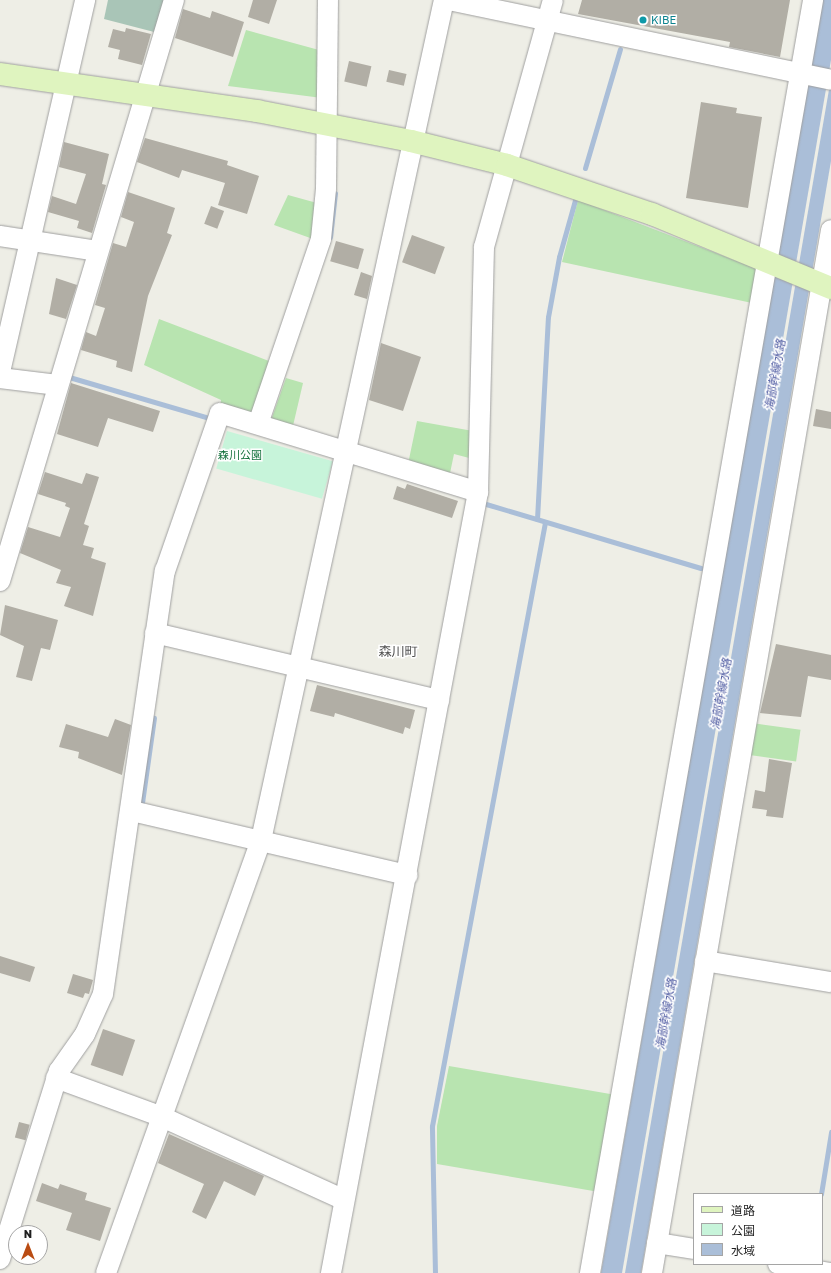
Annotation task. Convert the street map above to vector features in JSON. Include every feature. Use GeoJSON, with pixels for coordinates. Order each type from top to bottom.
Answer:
{"type":"FeatureCollection","features":[{"type":"Feature","properties":{"kind":"street"},"geometry":{"type":"LineString","coordinates":[[0,372],[85,0]]}},
{"type":"Feature","properties":{"kind":"street"},"geometry":{"type":"LineString","coordinates":[[1,573],[174,0]]}},
{"type":"Feature","properties":{"kind":"street"},"geometry":{"type":"LineString","coordinates":[[258,424],[322,239],[327,123],[328,0]]}},
{"type":"Feature","properties":{"kind":"street"},"geometry":{"type":"LineString","coordinates":[[106,1273],[160,1116],[261,840],[411,141],[444,0]]}},
{"type":"Feature","properties":{"kind":"street"},"geometry":{"type":"LineString","coordinates":[[449,0],[549,19],[802,76],[831,80]]}},
{"type":"Feature","properties":{"kind":"street"},"geometry":{"type":"LineString","coordinates":[[331,1273],[408,875],[478,492],[484,247],[549,19],[553,0]]}},
{"type":"Feature","properties":{"kind":"street"},"geometry":{"type":"LineString","coordinates":[[590,1273],[766,259],[802,76],[813,0]]}},
{"type":"Feature","properties":{"kind":"street"},"geometry":{"type":"LineString","coordinates":[[0,74],[145,94],[327,123],[411,141],[507,165],[652,214],[766,259],[824,284]]}},
{"type":"Feature","properties":{"kind":"street"},"geometry":{"type":"LineString","coordinates":[[652,1273],[768,583],[824,284],[831,230]]}},
{"type":"Feature","properties":{"kind":"street"},"geometry":{"type":"LineString","coordinates":[[0,236],[97,251]]}},
{"type":"Feature","properties":{"kind":"street"},"geometry":{"type":"LineString","coordinates":[[0,378],[58,385]]}},
{"type":"Feature","properties":{"kind":"street"},"geometry":{"type":"LineString","coordinates":[[0,1259],[56,1078],[85,1034],[103,994],[132,811],[155,633],[170,549],[220,413],[345,450],[478,492]]}},
{"type":"Feature","properties":{"kind":"street"},"geometry":{"type":"LineString","coordinates":[[155,633],[439,700]]}},
{"type":"Feature","properties":{"kind":"street"},"geometry":{"type":"LineString","coordinates":[[132,811],[408,875]]}},
{"type":"Feature","properties":{"kind":"street"},"geometry":{"type":"LineString","coordinates":[[705,961],[831,982]]}},
{"type":"Feature","properties":{"kind":"street"},"geometry":{"type":"LineString","coordinates":[[56,1078],[160,1116],[344,1200]]}},
{"type":"Feature","properties":{"kind":"street"},"geometry":{"type":"LineString","coordinates":[[657,1243],[693,1249]]}},
{"type":"Feature","properties":{"kind":"street"},"geometry":{"type":"LineString","coordinates":[[784,1265],[830,1273]]}},
{"type":"Feature","properties":{"kind":"green space"},"geometry":{"type":"Polygon","coordinates":[[[108,0],[167,0],[158,33],[104,19],[108,0]]]}},
{"type":"Feature","properties":{"kind":"green space"},"geometry":{"type":"Polygon","coordinates":[[[246,30],[319,50],[322,98],[228,86],[246,30]]]}},
{"type":"Feature","properties":{"kind":"green space"},"geometry":{"type":"Polygon","coordinates":[[[288,195],[317,203],[313,239],[274,225],[288,195]]]}},
{"type":"Feature","properties":{"kind":"green space"},"geometry":{"type":"Polygon","coordinates":[[[578,200],[760,270],[752,303],[562,262],[578,200]]]}},
{"type":"Feature","properties":{"kind":"green space"},"geometry":{"type":"Polygon","coordinates":[[[159,319],[274,363],[256,416],[220,409],[221,400],[144,365],[159,319]]]}},
{"type":"Feature","properties":{"kind":"green space"},"geometry":{"type":"Polygon","coordinates":[[[286,378],[303,383],[292,430],[270,423],[286,378]]]}},
{"type":"Feature","properties":{"kind":"green space"},"geometry":{"type":"Polygon","coordinates":[[[417,421],[473,431],[473,459],[454,454],[449,478],[408,464],[417,421]]]}},
{"type":"Feature","properties":{"kind":"green space","name":"森川公園"},"geometry":{"type":"Polygon","coordinates":[[[227,431],[333,461],[322,499],[216,468],[227,431]]]}},
{"type":"Feature","properties":{"kind":"green space"},"geometry":{"type":"Polygon","coordinates":[[[752,723],[801,730],[796,762],[748,755],[752,723]]]}},
{"type":"Feature","properties":{"kind":"green space"},"geometry":{"type":"Polygon","coordinates":[[[449,1066],[616,1095],[599,1192],[437,1164],[437,1126],[449,1066]]]}},
{"type":"Feature","properties":{"kind":"water","name":"海部幹線水路"},"geometry":{"type":"Polygon","coordinates":[[[822,0],[831,0],[831,60],[622,1273],[601,1273],[822,0]]]}},
{"type":"Feature","properties":{"kind":"water"},"geometry":{"type":"Polygon","coordinates":[[[831,78],[831,161],[641,1273],[625,1273],[831,78]]]}},
{"type":"Feature","properties":{"kind":"building"},"geometry":{"type":"Polygon","coordinates":[[[253,0],[277,0],[269,24],[248,17],[253,0]]]}},
{"type":"Feature","properties":{"kind":"building"},"geometry":{"type":"Polygon","coordinates":[[[582,0],[790,0],[780,57],[729,47],[730,42],[578,14],[582,0]]]}},
{"type":"Feature","properties":{"kind":"building"},"geometry":{"type":"Polygon","coordinates":[[[183,9],[210,18],[212,11],[244,22],[233,57],[175,38],[183,9]]]}},
{"type":"Feature","properties":{"kind":"building"},"geometry":{"type":"Polygon","coordinates":[[[126,28],[151,34],[142,65],[118,59],[120,50],[108,47],[113,29],[125,32],[126,28]]]}},
{"type":"Feature","properties":{"kind":"building"},"geometry":{"type":"Polygon","coordinates":[[[349,61],[371,66],[367,87],[344,81],[349,61]]]}},
{"type":"Feature","properties":{"kind":"building"},"geometry":{"type":"Polygon","coordinates":[[[389,70],[407,74],[404,86],[386,82],[389,70]]]}},
{"type":"Feature","properties":{"kind":"building"},"geometry":{"type":"Polygon","coordinates":[[[701,102],[737,108],[736,113],[762,117],[748,208],[686,198],[701,102]]]}},
{"type":"Feature","properties":{"kind":"building"},"geometry":{"type":"Polygon","coordinates":[[[145,138],[228,161],[227,165],[259,176],[247,214],[218,205],[225,183],[182,170],[179,178],[137,162],[145,138]]]}},
{"type":"Feature","properties":{"kind":"building"},"geometry":{"type":"Polygon","coordinates":[[[64,142],[109,154],[102,184],[106,185],[92,233],[77,228],[79,221],[48,212],[52,196],[76,204],[86,174],[59,167],[64,142]]]}},
{"type":"Feature","properties":{"kind":"building"},"geometry":{"type":"Polygon","coordinates":[[[128,192],[175,208],[167,233],[172,235],[148,296],[132,372],[116,367],[117,361],[81,350],[86,332],[96,336],[105,308],[95,305],[113,243],[126,247],[134,222],[121,217],[128,192]]]}},
{"type":"Feature","properties":{"kind":"building"},"geometry":{"type":"Polygon","coordinates":[[[211,206],[224,211],[217,229],[204,224],[211,206]]]}},
{"type":"Feature","properties":{"kind":"building"},"geometry":{"type":"Polygon","coordinates":[[[412,235],[445,247],[435,274],[402,262],[412,235]]]}},
{"type":"Feature","properties":{"kind":"building"},"geometry":{"type":"Polygon","coordinates":[[[336,241],[364,249],[358,269],[330,261],[336,241]]]}},
{"type":"Feature","properties":{"kind":"building"},"geometry":{"type":"Polygon","coordinates":[[[361,272],[372,276],[367,299],[354,295],[361,272]]]}},
{"type":"Feature","properties":{"kind":"building"},"geometry":{"type":"Polygon","coordinates":[[[56,278],[77,285],[66,319],[49,314],[56,278]]]}},
{"type":"Feature","properties":{"kind":"building"},"geometry":{"type":"Polygon","coordinates":[[[381,343],[421,357],[403,411],[369,400],[381,343]]]}},
{"type":"Feature","properties":{"kind":"building"},"geometry":{"type":"Polygon","coordinates":[[[71,383],[160,411],[153,432],[108,418],[98,447],[57,434],[71,383]]]}},
{"type":"Feature","properties":{"kind":"building"},"geometry":{"type":"Polygon","coordinates":[[[816,409],[831,412],[831,429],[813,426],[816,409]]]}},
{"type":"Feature","properties":{"kind":"building"},"geometry":{"type":"Polygon","coordinates":[[[45,472],[82,484],[86,473],[99,477],[84,524],[89,526],[83,545],[94,548],[91,558],[106,563],[93,616],[64,606],[71,587],[56,583],[61,570],[20,553],[28,527],[60,537],[70,508],[65,506],[66,503],[38,494],[45,472]]]}},
{"type":"Feature","properties":{"kind":"building"},"geometry":{"type":"Polygon","coordinates":[[[407,484],[458,501],[452,518],[393,499],[397,486],[405,489],[407,484]]]}},
{"type":"Feature","properties":{"kind":"building"},"geometry":{"type":"Polygon","coordinates":[[[5,605],[58,620],[50,650],[41,648],[32,681],[16,677],[24,646],[0,635],[5,605]]]}},
{"type":"Feature","properties":{"kind":"building"},"geometry":{"type":"Polygon","coordinates":[[[776,644],[831,655],[831,680],[808,676],[801,717],[760,713],[776,644]]]}},
{"type":"Feature","properties":{"kind":"building"},"geometry":{"type":"Polygon","coordinates":[[[317,685],[415,710],[410,729],[405,727],[403,734],[335,713],[334,717],[310,711],[317,685]]]}},
{"type":"Feature","properties":{"kind":"building"},"geometry":{"type":"Polygon","coordinates":[[[115,719],[131,725],[122,775],[78,758],[79,752],[59,747],[66,724],[108,737],[115,719]]]}},
{"type":"Feature","properties":{"kind":"building"},"geometry":{"type":"Polygon","coordinates":[[[769,759],[792,763],[783,818],[766,816],[767,810],[752,808],[755,790],[765,792],[769,759]]]}},
{"type":"Feature","properties":{"kind":"building"},"geometry":{"type":"Polygon","coordinates":[[[0,956],[35,967],[30,982],[0,973],[0,956]]]}},
{"type":"Feature","properties":{"kind":"building"},"geometry":{"type":"Polygon","coordinates":[[[73,974],[93,980],[89,994],[85,993],[83,998],[67,993],[73,974]]]}},
{"type":"Feature","properties":{"kind":"building"},"geometry":{"type":"Polygon","coordinates":[[[103,1029],[135,1040],[123,1076],[91,1065],[103,1029]]]}},
{"type":"Feature","properties":{"kind":"building"},"geometry":{"type":"Polygon","coordinates":[[[19,1122],[30,1125],[25,1140],[15,1137],[19,1122]]]}},
{"type":"Feature","properties":{"kind":"building"},"geometry":{"type":"Polygon","coordinates":[[[169,1134],[264,1176],[255,1196],[224,1181],[206,1219],[192,1212],[204,1184],[158,1163],[169,1134]]]}},
{"type":"Feature","properties":{"kind":"building"},"geometry":{"type":"Polygon","coordinates":[[[42,1183],[58,1189],[60,1184],[87,1193],[85,1200],[111,1208],[100,1241],[66,1230],[72,1213],[36,1201],[42,1183]]]}},
{"type":"Feature","properties":{"kind":"waterway"},"geometry":{"type":"LineString","coordinates":[[585,168],[620,49]]}},
{"type":"Feature","properties":{"kind":"waterway"},"geometry":{"type":"LineString","coordinates":[[330,237],[335,193]]}},
{"type":"Feature","properties":{"kind":"waterway"},"geometry":{"type":"LineString","coordinates":[[537,519],[548,317],[559,257],[575,200]]}},
{"type":"Feature","properties":{"kind":"waterway"},"geometry":{"type":"LineString","coordinates":[[69,377],[213,419]]}},
{"type":"Feature","properties":{"kind":"waterway"},"geometry":{"type":"LineString","coordinates":[[486,504],[701,568]]}},
{"type":"Feature","properties":{"kind":"waterway"},"geometry":{"type":"LineString","coordinates":[[435,1273],[432,1126],[545,522]]}},
{"type":"Feature","properties":{"kind":"waterway"},"geometry":{"type":"LineString","coordinates":[[142,803],[154,718]]}},
{"type":"Feature","properties":{"kind":"waterway"},"geometry":{"type":"LineString","coordinates":[[821,1193],[831,1132]]}},
{"type":"Feature","properties":{"kind":"place","name":"KIBE"},"geometry":{"type":"Point","coordinates":[643,20]}},
{"type":"Feature","properties":{"kind":"district","name":"森川町"},"geometry":{"type":"Point","coordinates":[398,651]}}]}
